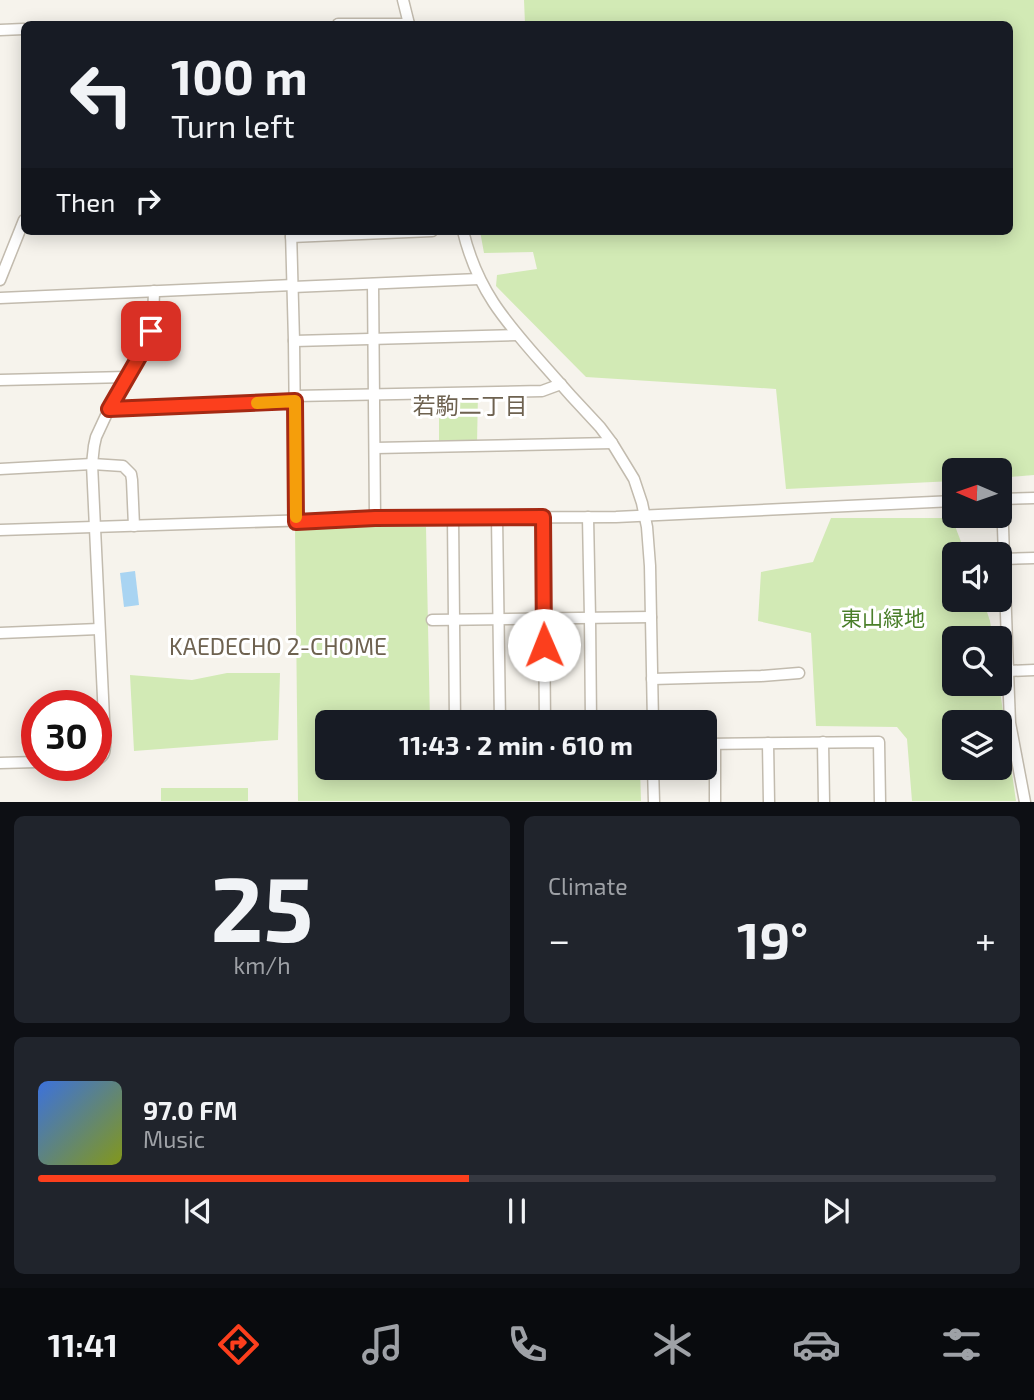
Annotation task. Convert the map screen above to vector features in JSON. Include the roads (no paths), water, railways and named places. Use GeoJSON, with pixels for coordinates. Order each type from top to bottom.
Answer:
{"type":"FeatureCollection","features":[{"type":"Feature","properties":{"kind":"street"},"geometry":{"type":"LineString","coordinates":[[403,0],[408,21]]}},
{"type":"Feature","properties":{"kind":"street"},"geometry":{"type":"LineString","coordinates":[[0,30],[21,29]]}},
{"type":"Feature","properties":{"kind":"street"},"geometry":{"type":"LineString","coordinates":[[0,280],[21,228]]}},
{"type":"Feature","properties":{"kind":"street"},"geometry":{"type":"LineString","coordinates":[[291,235],[296,522]]}},
{"type":"Feature","properties":{"kind":"street"},"geometry":{"type":"LineString","coordinates":[[464,235],[479,279],[492,302],[517,335],[600,427],[634,479],[649,543],[653,710]]}},
{"type":"Feature","properties":{"kind":"street"},"geometry":{"type":"LineString","coordinates":[[0,298],[479,279]]}},
{"type":"Feature","properties":{"kind":"street"},"geometry":{"type":"LineString","coordinates":[[373,284],[375,518]]}},
{"type":"Feature","properties":{"kind":"street"},"geometry":{"type":"LineString","coordinates":[[102,690],[92,464],[96,437],[151,331],[154,291]]}},
{"type":"Feature","properties":{"kind":"street"},"geometry":{"type":"LineString","coordinates":[[294,341],[517,335]]}},
{"type":"Feature","properties":{"kind":"street"},"geometry":{"type":"LineString","coordinates":[[0,380],[127,377]]}},
{"type":"Feature","properties":{"kind":"street"},"geometry":{"type":"LineString","coordinates":[[109,409],[375,394],[542,391],[561,384]]}},
{"type":"Feature","properties":{"kind":"street"},"geometry":{"type":"LineString","coordinates":[[375,448],[612,443]]}},
{"type":"Feature","properties":{"kind":"street"},"geometry":{"type":"LineString","coordinates":[[0,469],[92,464],[123,466],[131,474],[134,526]]}},
{"type":"Feature","properties":{"kind":"street"},"geometry":{"type":"LineString","coordinates":[[1012,499],[1034,498]]}},
{"type":"Feature","properties":{"kind":"street"},"geometry":{"type":"LineString","coordinates":[[0,530],[375,518],[588,517],[942,502]]}},
{"type":"Feature","properties":{"kind":"street"},"geometry":{"type":"LineString","coordinates":[[453,517],[455,710]]}},
{"type":"Feature","properties":{"kind":"street"},"geometry":{"type":"LineString","coordinates":[[497,517],[500,710]]}},
{"type":"Feature","properties":{"kind":"street"},"geometry":{"type":"LineString","coordinates":[[543,517],[545,710]]}},
{"type":"Feature","properties":{"kind":"street"},"geometry":{"type":"LineString","coordinates":[[588,517],[591,710]]}},
{"type":"Feature","properties":{"kind":"street"},"geometry":{"type":"LineString","coordinates":[[1012,559],[1034,558]]}},
{"type":"Feature","properties":{"kind":"street"},"geometry":{"type":"LineString","coordinates":[[432,620],[651,617]]}},
{"type":"Feature","properties":{"kind":"street"},"geometry":{"type":"LineString","coordinates":[[0,633],[99,629]]}},
{"type":"Feature","properties":{"kind":"street"},"geometry":{"type":"LineString","coordinates":[[1012,671],[1034,670]]}},
{"type":"Feature","properties":{"kind":"street"},"geometry":{"type":"LineString","coordinates":[[652,679],[799,673]]}},
{"type":"Feature","properties":{"kind":"street"},"geometry":{"type":"LineString","coordinates":[[1009,696],[1010,723],[1026,802]]}},
{"type":"Feature","properties":{"kind":"street"},"geometry":{"type":"LineString","coordinates":[[823,742],[824,802]]}},
{"type":"Feature","properties":{"kind":"street"},"geometry":{"type":"LineString","coordinates":[[717,744],[879,742],[880,802]]}},
{"type":"Feature","properties":{"kind":"street"},"geometry":{"type":"LineString","coordinates":[[768,743],[769,802]]}},
{"type":"Feature","properties":{"kind":"street"},"geometry":{"type":"LineString","coordinates":[[0,763],[21,762]]}},
{"type":"Feature","properties":{"kind":"street"},"geometry":{"type":"LineString","coordinates":[[653,780],[654,802]]}},
{"type":"Feature","properties":{"kind":"street"},"geometry":{"type":"LineString","coordinates":[[713,780],[715,802]]}},
{"type":"Feature","properties":{"kind":"water"},"geometry":{"type":"Polygon","coordinates":[[[135,571],[139,605],[124,607],[120,573],[135,571]]]}},
{"type":"Feature","properties":{"kind":"district","name":"若駒二丁目"},"geometry":{"type":"Point","coordinates":[470,406]}},
{"type":"Feature","properties":{"kind":"district","name":"KAEDECHO 2-CHOME"},"geometry":{"type":"Point","coordinates":[278,647]}},
{"type":"Feature","properties":{"kind":"park label","name":"東山緑地"},"geometry":{"type":"Point","coordinates":[883,619]}}]}
